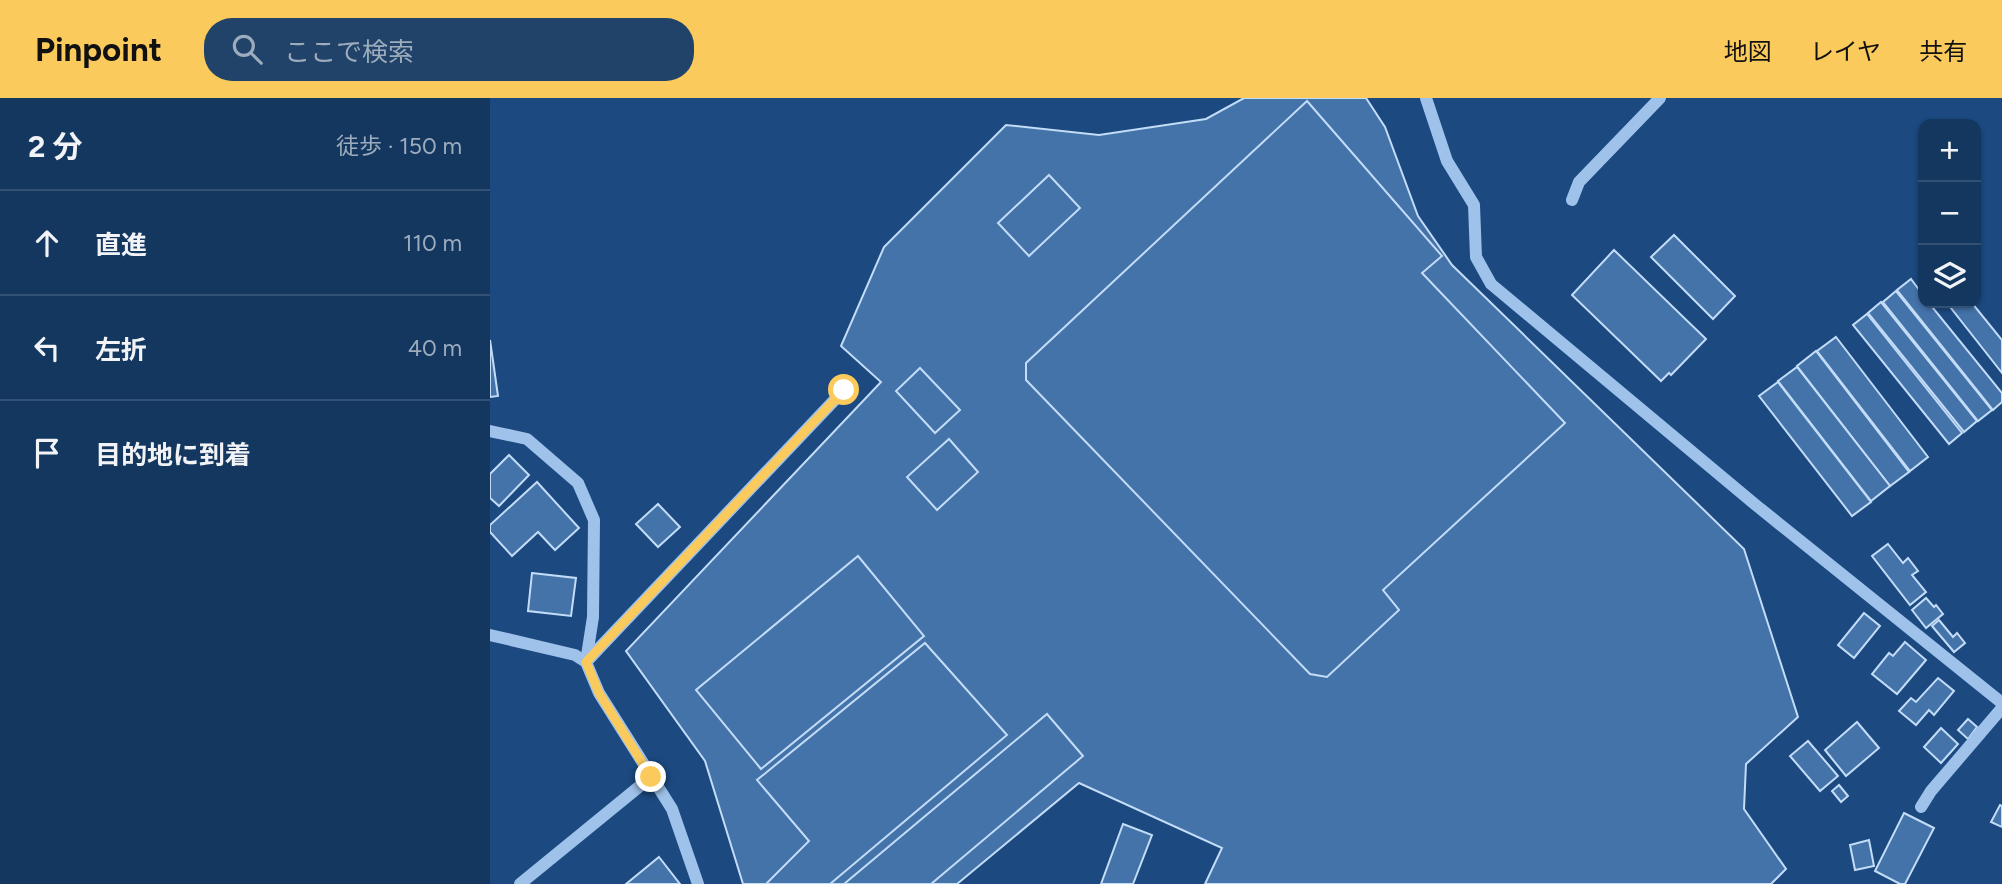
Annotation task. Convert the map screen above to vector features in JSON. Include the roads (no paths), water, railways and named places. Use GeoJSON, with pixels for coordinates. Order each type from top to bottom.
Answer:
{"type":"FeatureCollection","features":[{"type":"Feature","properties":{"kind":"street"},"geometry":{"type":"LineString","coordinates":[[1426,98],[1447,161],[1475,205],[1476,257],[1491,284],[2002,706],[1931,791],[1921,807]]}},
{"type":"Feature","properties":{"kind":"street"},"geometry":{"type":"LineString","coordinates":[[1572,200],[1579,182],[1660,98]]}},
{"type":"Feature","properties":{"kind":"street"},"geometry":{"type":"LineString","coordinates":[[586,662],[844,390]]}},
{"type":"Feature","properties":{"kind":"street"},"geometry":{"type":"LineString","coordinates":[[490,431],[527,439],[579,484],[594,520],[593,617],[586,662],[599,693],[672,809],[698,884]]}},
{"type":"Feature","properties":{"kind":"street"},"geometry":{"type":"LineString","coordinates":[[490,635],[575,655],[586,662]]}},
{"type":"Feature","properties":{"kind":"street"},"geometry":{"type":"LineString","coordinates":[[520,884],[651,777]]}}]}
